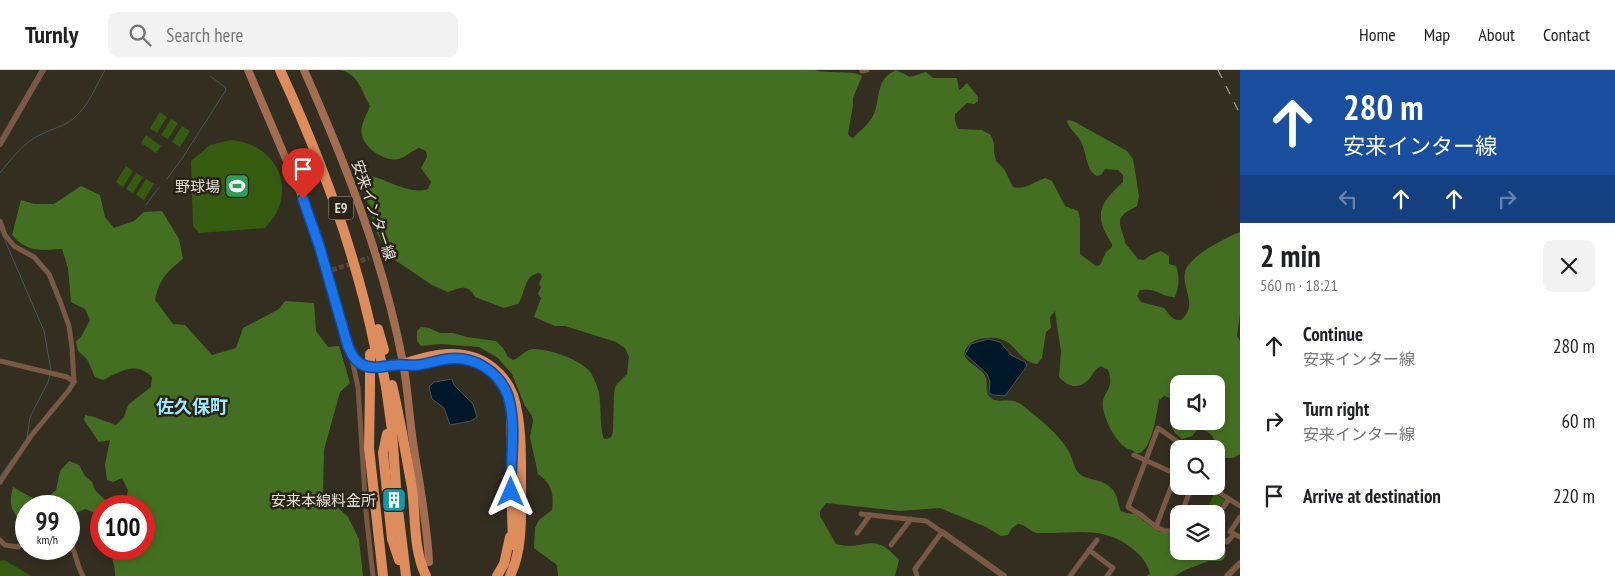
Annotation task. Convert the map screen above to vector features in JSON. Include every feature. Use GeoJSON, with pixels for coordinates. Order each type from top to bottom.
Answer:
{"type":"FeatureCollection","features":[{"type":"Feature","properties":{"kind":"highway","name":"E9"},"geometry":{"type":"LineString","coordinates":[[282,70],[324,163],[340,206],[360,278],[377,352]]}},
{"type":"Feature","properties":{"kind":"highway"},"geometry":{"type":"LineString","coordinates":[[377,352],[412,490],[417,548],[426,576]]}},
{"type":"Feature","properties":{"kind":"highway"},"geometry":{"type":"LineString","coordinates":[[377,352],[370,387],[370,448],[383,576]]}},
{"type":"Feature","properties":{"kind":"highway"},"geometry":{"type":"LineString","coordinates":[[403,364],[442,354],[459,353],[474,356],[486,362],[498,372],[508,385],[517,413],[520,450],[513,553],[504,576]]}},
{"type":"Feature","properties":{"kind":"highway"},"geometry":{"type":"LineString","coordinates":[[387,386],[390,433],[383,453],[392,540],[404,573]]}},
{"type":"Feature","properties":{"kind":"highway"},"geometry":{"type":"LineString","coordinates":[[497,576],[504,564],[516,504]]}},
{"type":"Feature","properties":{"kind":"highway"},"geometry":{"type":"LineString","coordinates":[[510,576],[515,566],[519,549],[516,504]]}},
{"type":"Feature","properties":{"kind":"highway"},"geometry":{"type":"LineString","coordinates":[[516,504],[524,550],[520,569],[516,576]]}},
{"type":"Feature","properties":{"kind":"main road"},"geometry":{"type":"LineString","coordinates":[[248,70],[303,199],[330,271],[351,354],[356,361],[366,367],[374,368],[403,364]]}},
{"type":"Feature","properties":{"kind":"main road","name":"安来インター線"},"geometry":{"type":"LineString","coordinates":[[304,70],[347,173],[397,335],[428,535],[429,562]]}},
{"type":"Feature","properties":{"kind":"street"},"geometry":{"type":"LineString","coordinates":[[0,144],[43,70]]}},
{"type":"Feature","properties":{"kind":"street"},"geometry":{"type":"LineString","coordinates":[[862,71],[867,70]]}},
{"type":"Feature","properties":{"kind":"street"},"geometry":{"type":"LineString","coordinates":[[0,221],[5,235],[14,246],[34,257],[49,274],[69,326],[74,382],[31,436],[0,482]]}},
{"type":"Feature","properties":{"kind":"street"},"geometry":{"type":"LineString","coordinates":[[351,354],[358,387],[366,512],[373,576]]}},
{"type":"Feature","properties":{"kind":"street"},"geometry":{"type":"LineString","coordinates":[[0,360],[67,377],[74,382]]}},
{"type":"Feature","properties":{"kind":"street"},"geometry":{"type":"LineString","coordinates":[[1170,531],[1165,532],[1156,527],[1141,514],[1128,507],[1158,428],[1175,440]]}},
{"type":"Feature","properties":{"kind":"street"},"geometry":{"type":"LineString","coordinates":[[1134,455],[1170,471]]}},
{"type":"Feature","properties":{"kind":"street"},"geometry":{"type":"LineString","coordinates":[[1156,527],[1170,492]]}},
{"type":"Feature","properties":{"kind":"street"},"geometry":{"type":"LineString","coordinates":[[1222,495],[1240,506]]}},
{"type":"Feature","properties":{"kind":"street"},"geometry":{"type":"LineString","coordinates":[[1225,505],[1229,499]]}},
{"type":"Feature","properties":{"kind":"street"},"geometry":{"type":"LineString","coordinates":[[861,514],[926,521],[1004,576]]}},
{"type":"Feature","properties":{"kind":"street"},"geometry":{"type":"LineString","coordinates":[[857,533],[870,515]]}},
{"type":"Feature","properties":{"kind":"street"},"geometry":{"type":"LineString","coordinates":[[1240,517],[1230,532],[1240,537]]}},
{"type":"Feature","properties":{"kind":"street"},"geometry":{"type":"LineString","coordinates":[[891,545],[911,519]]}},
{"type":"Feature","properties":{"kind":"street"},"geometry":{"type":"LineString","coordinates":[[917,576],[915,569],[942,532]]}},
{"type":"Feature","properties":{"kind":"street"},"geometry":{"type":"LineString","coordinates":[[1225,541],[1227,542],[1234,534]]}},
{"type":"Feature","properties":{"kind":"street"},"geometry":{"type":"LineString","coordinates":[[0,540],[5,545],[15,547]]}},
{"type":"Feature","properties":{"kind":"street"},"geometry":{"type":"LineString","coordinates":[[1070,576],[1097,540]]}},
{"type":"Feature","properties":{"kind":"street"},"geometry":{"type":"LineString","coordinates":[[1089,550],[1112,568],[1107,576]]}},
{"type":"Feature","properties":{"kind":"street"},"geometry":{"type":"LineString","coordinates":[[76,560],[77,566],[83,576]]}},
{"type":"Feature","properties":{"kind":"street"},"geometry":{"type":"LineString","coordinates":[[1227,576],[1240,563]]}},
{"type":"Feature","properties":{"kind":"green space"},"geometry":{"type":"Polygon","coordinates":[[[340,70],[815,70],[853,73],[862,76],[853,98],[848,134],[853,138],[865,127],[874,114],[880,89],[889,74],[896,70],[910,77],[926,72],[933,78],[957,78],[959,90],[967,83],[978,97],[978,101],[974,104],[967,103],[955,114],[958,129],[982,130],[991,135],[996,161],[1004,169],[1013,187],[1026,187],[1045,178],[1052,181],[1065,206],[1078,211],[1080,218],[1080,254],[1096,266],[1100,265],[1106,252],[1112,247],[1102,225],[1101,210],[1108,197],[1123,182],[1123,175],[1118,170],[1105,169],[1101,175],[1093,174],[1081,141],[1070,128],[1067,121],[1075,122],[1127,151],[1133,159],[1139,196],[1137,206],[1126,212],[1120,221],[1125,243],[1138,259],[1144,260],[1161,251],[1169,256],[1169,264],[1176,266],[1178,282],[1175,297],[1146,289],[1140,290],[1137,296],[1141,302],[1164,308],[1173,318],[1181,320],[1189,308],[1185,275],[1190,263],[1210,247],[1240,232],[1240,314],[1237,336],[1240,341],[1240,454],[1233,458],[1225,458],[1225,440],[1214,440],[1204,430],[1225,430],[1225,375],[1170,375],[1170,398],[1164,396],[1159,400],[1151,438],[1144,450],[1137,453],[1126,448],[1114,435],[1104,412],[1103,401],[1110,382],[1108,370],[1101,366],[1084,384],[1076,386],[1065,383],[1059,377],[1061,352],[1055,311],[1050,317],[1051,328],[1046,332],[1042,358],[1037,364],[1024,358],[1004,340],[996,338],[983,338],[974,341],[965,350],[964,355],[985,376],[987,393],[990,397],[996,400],[1017,402],[1041,420],[1064,444],[1080,474],[1102,482],[1113,489],[1121,511],[1135,514],[1160,532],[1170,533],[1170,560],[1222,560],[1209,561],[1175,576],[1147,576],[1150,573],[1147,565],[1139,555],[1129,546],[1108,535],[1085,532],[1038,533],[1033,532],[1024,525],[1018,524],[1012,528],[1008,535],[1001,536],[986,527],[940,508],[900,511],[826,503],[820,511],[820,516],[836,544],[855,546],[875,543],[882,546],[899,560],[895,576],[558,576],[557,565],[534,548],[535,528],[539,520],[552,510],[553,499],[549,485],[538,474],[530,437],[532,416],[524,404],[512,374],[498,358],[479,347],[441,344],[421,346],[417,341],[417,331],[421,327],[429,328],[440,333],[453,333],[496,341],[508,357],[513,360],[527,351],[540,349],[579,363],[590,372],[599,393],[604,439],[610,438],[613,431],[614,393],[616,385],[627,374],[629,357],[625,348],[616,342],[565,326],[555,326],[534,317],[541,298],[538,294],[542,277],[540,273],[535,274],[528,281],[518,304],[504,308],[475,297],[466,288],[448,292],[432,285],[389,256],[375,229],[361,177],[375,177],[410,190],[428,189],[431,182],[421,168],[427,157],[426,151],[419,148],[399,159],[394,159],[377,154],[368,146],[361,132],[362,124],[370,106],[359,84],[351,75],[340,70]]]}},
{"type":"Feature","properties":{"kind":"green space"},"geometry":{"type":"Polygon","coordinates":[[[160,112],[167,117],[157,133],[150,128],[160,112]]]}},
{"type":"Feature","properties":{"kind":"green space"},"geometry":{"type":"Polygon","coordinates":[[[171,119],[178,123],[168,139],[161,135],[171,119]]]}},
{"type":"Feature","properties":{"kind":"green space"},"geometry":{"type":"Polygon","coordinates":[[[182,126],[190,131],[180,147],[172,142],[182,126]]]}},
{"type":"Feature","properties":{"kind":"green space"},"geometry":{"type":"Polygon","coordinates":[[[146,135],[161,146],[156,153],[141,143],[146,135]]]}},
{"type":"Feature","properties":{"kind":"green space","name":"野球場"},"geometry":{"type":"Polygon","coordinates":[[[231,140],[245,142],[256,147],[274,164],[282,186],[277,212],[265,228],[199,233],[193,226],[191,161],[210,145],[231,140]]]}},
{"type":"Feature","properties":{"kind":"green space"},"geometry":{"type":"Polygon","coordinates":[[[126,166],[133,171],[123,187],[116,182],[126,166]]]}},
{"type":"Feature","properties":{"kind":"green space"},"geometry":{"type":"Polygon","coordinates":[[[136,173],[143,177],[133,193],[126,189],[136,173]]]}},
{"type":"Feature","properties":{"kind":"green space"},"geometry":{"type":"Polygon","coordinates":[[[146,179],[154,184],[144,200],[136,195],[146,179]]]}},
{"type":"Feature","properties":{"kind":"green space"},"geometry":{"type":"Polygon","coordinates":[[[81,186],[100,195],[105,217],[114,228],[134,221],[144,212],[162,211],[179,239],[183,259],[164,276],[155,300],[173,324],[185,325],[212,355],[236,348],[243,328],[279,309],[285,301],[314,303],[316,331],[328,347],[339,346],[350,383],[340,392],[324,450],[323,494],[348,517],[359,539],[363,576],[115,576],[113,560],[155,560],[155,495],[127,495],[128,490],[122,478],[113,482],[107,480],[105,465],[110,440],[99,442],[84,420],[85,415],[116,425],[124,417],[128,405],[151,387],[152,377],[140,369],[128,369],[103,380],[95,377],[87,359],[78,351],[76,341],[81,337],[90,320],[85,309],[71,302],[68,268],[62,249],[41,250],[29,248],[12,235],[21,200],[34,204],[54,204],[81,186]]]}},
{"type":"Feature","properties":{"kind":"green space"},"geometry":{"type":"Polygon","coordinates":[[[1173,430],[1197,430],[1192,436],[1182,439],[1173,430]]]}},
{"type":"Feature","properties":{"kind":"green space"},"geometry":{"type":"Polygon","coordinates":[[[69,461],[79,465],[85,476],[92,482],[95,490],[100,495],[90,495],[90,511],[86,509],[80,511],[80,495],[50,495],[56,490],[60,471],[69,461]]]}},
{"type":"Feature","properties":{"kind":"green space"},"geometry":{"type":"Polygon","coordinates":[[[13,487],[27,495],[15,495],[15,513],[11,503],[13,487]]]}},
{"type":"Feature","properties":{"kind":"green space"},"geometry":{"type":"Polygon","coordinates":[[[1213,495],[1217,495],[1225,500],[1222,505],[1209,505],[1213,495]]]}},
{"type":"Feature","properties":{"kind":"green space"},"geometry":{"type":"Polygon","coordinates":[[[4,560],[31,576],[0,576],[0,561],[4,560]]]}},
{"type":"Feature","properties":{"kind":"water"},"geometry":{"type":"Polygon","coordinates":[[[988,339],[1000,342],[1011,355],[1025,362],[1027,366],[1005,396],[989,393],[990,382],[987,374],[965,354],[971,344],[988,339]]]}},
{"type":"Feature","properties":{"kind":"water"},"geometry":{"type":"Polygon","coordinates":[[[452,379],[454,385],[473,404],[477,417],[471,421],[450,425],[444,408],[432,399],[429,387],[434,382],[452,379]]]}},
{"type":"Feature","properties":{"kind":"waterway"},"geometry":{"type":"LineString","coordinates":[[0,173],[30,141],[73,119],[83,109],[105,70]]}},
{"type":"Feature","properties":{"kind":"waterway"},"geometry":{"type":"LineString","coordinates":[[167,179],[226,90],[225,87],[210,76]]}},
{"type":"Feature","properties":{"kind":"waterway"},"geometry":{"type":"LineString","coordinates":[[146,205],[159,187]]}},
{"type":"Feature","properties":{"kind":"waterway"},"geometry":{"type":"LineString","coordinates":[[0,229],[44,331],[51,370]]}},
{"type":"Feature","properties":{"kind":"waterway"},"geometry":{"type":"LineString","coordinates":[[27,438],[30,417],[48,382],[50,374]]}},
{"type":"Feature","properties":{"kind":"waterway"},"geometry":{"type":"LineString","coordinates":[[0,477],[12,459]]}},
{"type":"Feature","properties":{"kind":"tunnel"},"geometry":{"type":"LineString","coordinates":[[332,270],[369,258]]}},
{"type":"Feature","properties":{"kind":"railway"},"geometry":{"type":"LineString","coordinates":[[1218,70],[1240,114]]}},
{"type":"Feature","properties":{"kind":"place","name":"野球場"},"geometry":{"type":"Point","coordinates":[237,186]}},
{"type":"Feature","properties":{"kind":"place","name":"安来本線料金所"},"geometry":{"type":"Point","coordinates":[394,500]}},
{"type":"Feature","properties":{"kind":"district","name":"佐久保町"},"geometry":{"type":"Point","coordinates":[192,406]}},
{"type":"Feature","properties":{"kind":"route"},"geometry":{"type":"LineString","coordinates":[[303,199],[319,245],[348,346],[351,354],[359,364],[374,368],[403,364],[417,365],[458,358],[472,361],[485,367],[496,376],[508,397],[510,411],[512,450],[511,492]]}}]}
